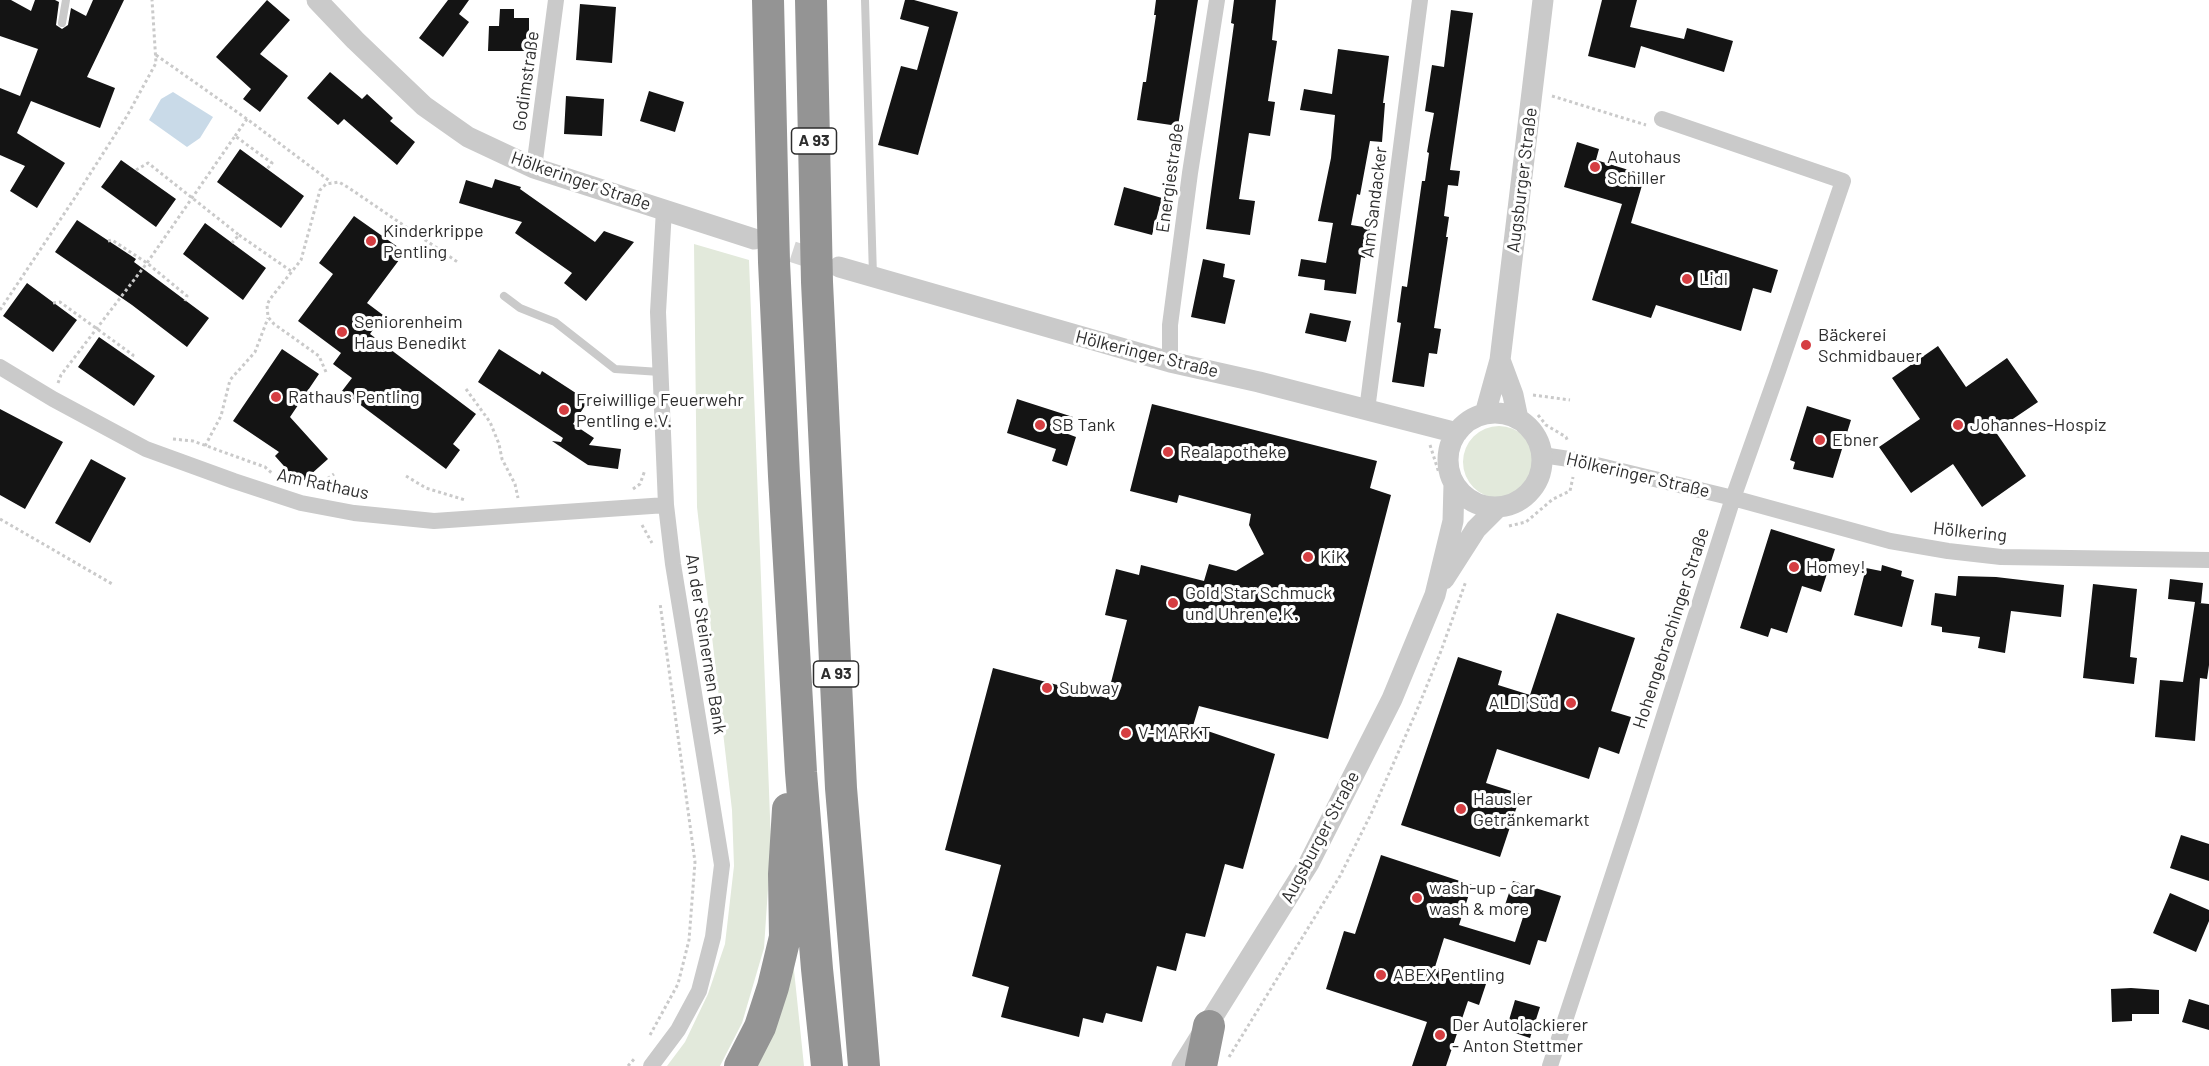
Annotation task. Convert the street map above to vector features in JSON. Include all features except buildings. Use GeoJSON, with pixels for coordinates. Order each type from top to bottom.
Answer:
{"type":"FeatureCollection","features":[{"type":"Feature","properties":{"kind":"highway","name":"A 93"},"geometry":{"type":"LineString","coordinates":[[768,0],[774,262],[784,476],[801,772],[827,1066]]}},
{"type":"Feature","properties":{"kind":"highway","name":"A 93"},"geometry":{"type":"LineString","coordinates":[[811,0],[817,282],[840,765],[864,1066]]}},
{"type":"Feature","properties":{"kind":"highway"},"geometry":{"type":"LineString","coordinates":[[740,1066],[760,1027],[785,938],[784,874],[789,801],[801,772]]}},
{"type":"Feature","properties":{"kind":"highway"},"geometry":{"type":"LineString","coordinates":[[1201,1066],[1209,1026]]}},
{"type":"Feature","properties":{"kind":"street","name":"Hölkeringer Straße"},"geometry":{"type":"LineString","coordinates":[[317,0],[424,106],[468,137],[534,168],[754,239]]}},
{"type":"Feature","properties":{"kind":"street","name":"Godimstraße"},"geometry":{"type":"LineString","coordinates":[[534,168],[556,0]]}},
{"type":"Feature","properties":{"kind":"street","name":"Energiestraße"},"geometry":{"type":"LineString","coordinates":[[1170,362],[1171,313],[1217,0]]}},
{"type":"Feature","properties":{"kind":"street","name":"Am Sandacker"},"geometry":{"type":"LineString","coordinates":[[1367,410],[1420,0]]}},
{"type":"Feature","properties":{"kind":"street","name":"Augsburger Straße"},"geometry":{"type":"LineString","coordinates":[[1485,414],[1500,360],[1544,0]]}},
{"type":"Feature","properties":{"kind":"street","name":"Hohengebrachinger Straße"},"geometry":{"type":"LineString","coordinates":[[1550,1066],[1733,498],[1843,181],[1662,119]]}},
{"type":"Feature","properties":{"kind":"street","name":"An der Steinernen Bank"},"geometry":{"type":"LineString","coordinates":[[651,1066],[678,1030],[699,992],[713,937],[722,865],[675,576],[666,505],[658,312],[664,210]]}},
{"type":"Feature","properties":{"kind":"street","name":"Hölkeringer Straße"},"geometry":{"type":"LineString","coordinates":[[840,267],[1170,362],[1259,382],[1457,433]]}},
{"type":"Feature","properties":{"kind":"street","name":"Augsburger Straße"},"geometry":{"type":"LineString","coordinates":[[1500,360],[1513,395],[1525,414]]}},
{"type":"Feature","properties":{"kind":"street","name":"Am Rathaus"},"geometry":{"type":"LineString","coordinates":[[0,367],[53,399],[146,449],[301,503],[354,513],[434,521],[666,505]]}},
{"type":"Feature","properties":{"kind":"street"},"geometry":{"type":"LineString","coordinates":[[1485,414],[1525,414],[1529,428],[1538,440],[1542,454],[1542,470],[1536,485],[1526,497],[1512,505],[1501,517],[1484,506],[1472,502],[1454,484],[1449,471],[1448,458],[1451,445],[1465,424],[1485,414]]}},
{"type":"Feature","properties":{"kind":"street","name":"Hölkeringer Straße"},"geometry":{"type":"LineString","coordinates":[[1542,454],[1733,498]]}},
{"type":"Feature","properties":{"kind":"street","name":"Augsburger Straße"},"geometry":{"type":"LineString","coordinates":[[1182,1066],[1309,863],[1392,699],[1435,595],[1453,521],[1454,484]]}},
{"type":"Feature","properties":{"kind":"street","name":"Hölkering"},"geometry":{"type":"LineString","coordinates":[[1733,498],[1890,541],[1947,551],[2001,557],[2209,560]]}},
{"type":"Feature","properties":{"kind":"street","name":"Augsburger Straße"},"geometry":{"type":"LineString","coordinates":[[1435,595],[1476,529],[1501,517]]}},
{"type":"Feature","properties":{"kind":"lane"},"geometry":{"type":"LineString","coordinates":[[62,23],[66,0]]}},
{"type":"Feature","properties":{"kind":"lane"},"geometry":{"type":"LineString","coordinates":[[866,0],[873,277]]}},
{"type":"Feature","properties":{"kind":"lane"},"geometry":{"type":"LineString","coordinates":[[504,296],[520,308],[555,322],[615,369],[660,372]]}},
{"type":"Feature","properties":{"kind":"path"},"geometry":{"type":"LineString","coordinates":[[0,310],[127,116],[156,63],[152,0]]}},
{"type":"Feature","properties":{"kind":"path"},"geometry":{"type":"LineString","coordinates":[[156,55],[331,182]]}},
{"type":"Feature","properties":{"kind":"path"},"geometry":{"type":"LineString","coordinates":[[1547,94],[1658,129],[1662,119]]}},
{"type":"Feature","properties":{"kind":"path"},"geometry":{"type":"LineString","coordinates":[[53,399],[61,375],[147,263],[247,119]]}},
{"type":"Feature","properties":{"kind":"path"},"geometry":{"type":"LineString","coordinates":[[235,136],[272,163],[267,169]]}},
{"type":"Feature","properties":{"kind":"path"},"geometry":{"type":"LineString","coordinates":[[136,170],[148,162],[238,235],[292,272]]}},
{"type":"Feature","properties":{"kind":"path"},"geometry":{"type":"LineString","coordinates":[[205,446],[221,416],[230,380],[255,352],[268,317],[267,305],[270,299],[301,260],[320,190],[331,182],[339,182],[350,188],[459,264]]}},
{"type":"Feature","properties":{"kind":"path"},"geometry":{"type":"LineString","coordinates":[[232,243],[238,235]]}},
{"type":"Feature","properties":{"kind":"path"},"geometry":{"type":"LineString","coordinates":[[108,241],[112,240],[147,263],[187,296],[185,301]]}},
{"type":"Feature","properties":{"kind":"path"},"geometry":{"type":"LineString","coordinates":[[53,303],[60,302],[133,355],[131,359]]}},
{"type":"Feature","properties":{"kind":"path"},"geometry":{"type":"LineString","coordinates":[[268,317],[274,324],[319,356],[326,372]]}},
{"type":"Feature","properties":{"kind":"path"},"geometry":{"type":"LineString","coordinates":[[466,389],[490,422],[502,459],[515,484],[518,498],[509,498]]}},
{"type":"Feature","properties":{"kind":"path"},"geometry":{"type":"LineString","coordinates":[[1527,395],[1570,400]]}},
{"type":"Feature","properties":{"kind":"path"},"geometry":{"type":"LineString","coordinates":[[1501,517],[1526,522],[1553,499],[1570,491],[1576,460],[1566,437],[1525,414]]}},
{"type":"Feature","properties":{"kind":"path"},"geometry":{"type":"LineString","coordinates":[[633,489],[640,484],[645,474],[645,466]]}},
{"type":"Feature","properties":{"kind":"path"},"geometry":{"type":"LineString","coordinates":[[310,491],[334,474]]}},
{"type":"Feature","properties":{"kind":"path"},"geometry":{"type":"LineString","coordinates":[[406,476],[445,495],[472,500]]}},
{"type":"Feature","properties":{"kind":"path"},"geometry":{"type":"LineString","coordinates":[[653,552],[651,540],[642,524],[666,505]]}},
{"type":"Feature","properties":{"kind":"path"},"geometry":{"type":"LineString","coordinates":[[0,519],[114,585]]}},
{"type":"Feature","properties":{"kind":"path"},"geometry":{"type":"LineString","coordinates":[[1224,1066],[1351,856],[1442,651],[1466,585],[1466,575]]}},
{"type":"Feature","properties":{"kind":"path"},"geometry":{"type":"LineString","coordinates":[[650,1036],[678,984],[688,940],[695,862],[659,598]]}},
{"type":"Feature","properties":{"kind":"path"},"geometry":{"type":"LineString","coordinates":[[628,1066],[639,1053]]}},
{"type":"Feature","properties":{"kind":"shaded area"},"geometry":{"type":"Polygon","coordinates":[[[694,244],[749,260],[771,844],[764,948],[742,1023],[720,1066],[667,1066],[685,1042],[708,994],[725,944],[734,866],[732,810],[697,507],[694,244]]]}},
{"type":"Feature","properties":{"kind":"shaded area"},"geometry":{"type":"Polygon","coordinates":[[[1499,426],[1513,429],[1525,436],[1532,448],[1535,462],[1532,476],[1525,488],[1513,495],[1499,498],[1485,495],[1473,488],[1466,476],[1463,462],[1466,448],[1473,436],[1485,429],[1499,426]]]}},
{"type":"Feature","properties":{"kind":"shaded area"},"geometry":{"type":"Polygon","coordinates":[[[792,951],[804,1066],[757,1066],[792,951]]]}},
{"type":"Feature","properties":{"kind":"water"},"geometry":{"type":"Polygon","coordinates":[[[173,92],[213,117],[200,138],[187,147],[149,120],[161,99],[173,92]]]}},
{"type":"Feature","properties":{"kind":"tunnel"},"geometry":{"type":"LineString","coordinates":[[763,242],[827,263]]}},
{"type":"Feature","properties":{"kind":"place","name":"Autohaus Schiller"},"geometry":{"type":"Point","coordinates":[1595,167]}},
{"type":"Feature","properties":{"kind":"place","name":"Kinderkrippe Pentling"},"geometry":{"type":"Point","coordinates":[371,241]}},
{"type":"Feature","properties":{"kind":"place","name":"Lidl"},"geometry":{"type":"Point","coordinates":[1687,279]}},
{"type":"Feature","properties":{"kind":"place","name":"Seniorenheim Haus Benedikt"},"geometry":{"type":"Point","coordinates":[342,332]}},
{"type":"Feature","properties":{"kind":"place","name":"Bäckerei Schmidbauer"},"geometry":{"type":"Point","coordinates":[1806,345]}},
{"type":"Feature","properties":{"kind":"place","name":"Rathaus Pentling"},"geometry":{"type":"Point","coordinates":[276,397]}},
{"type":"Feature","properties":{"kind":"place","name":"Freiwillige Feuerwehr Pentling e.V."},"geometry":{"type":"Point","coordinates":[564,410]}},
{"type":"Feature","properties":{"kind":"place","name":"SB Tank"},"geometry":{"type":"Point","coordinates":[1040,425]}},
{"type":"Feature","properties":{"kind":"place","name":"Johannes-Hospiz"},"geometry":{"type":"Point","coordinates":[1958,425]}},
{"type":"Feature","properties":{"kind":"place","name":"Ebner"},"geometry":{"type":"Point","coordinates":[1820,440]}},
{"type":"Feature","properties":{"kind":"place","name":"Realapotheke"},"geometry":{"type":"Point","coordinates":[1168,452]}},
{"type":"Feature","properties":{"kind":"place","name":"KiK"},"geometry":{"type":"Point","coordinates":[1308,557]}},
{"type":"Feature","properties":{"kind":"place","name":"Homey!"},"geometry":{"type":"Point","coordinates":[1794,567]}},
{"type":"Feature","properties":{"kind":"place","name":"Gold Star Schmuck und Uhren e.K."},"geometry":{"type":"Point","coordinates":[1173,603]}},
{"type":"Feature","properties":{"kind":"place","name":"Subway"},"geometry":{"type":"Point","coordinates":[1047,688]}},
{"type":"Feature","properties":{"kind":"place","name":"ALDI Süd"},"geometry":{"type":"Point","coordinates":[1571,703]}},
{"type":"Feature","properties":{"kind":"place","name":"V-MARKT"},"geometry":{"type":"Point","coordinates":[1126,733]}},
{"type":"Feature","properties":{"kind":"place","name":"Hausler Getränkemarkt"},"geometry":{"type":"Point","coordinates":[1461,809]}},
{"type":"Feature","properties":{"kind":"place","name":"wash-up - car wash & more"},"geometry":{"type":"Point","coordinates":[1417,898]}},
{"type":"Feature","properties":{"kind":"place","name":"ABEX Pentling"},"geometry":{"type":"Point","coordinates":[1381,975]}},
{"type":"Feature","properties":{"kind":"place","name":"Der Autolackierer - Anton Stettmer"},"geometry":{"type":"Point","coordinates":[1440,1035]}}]}
